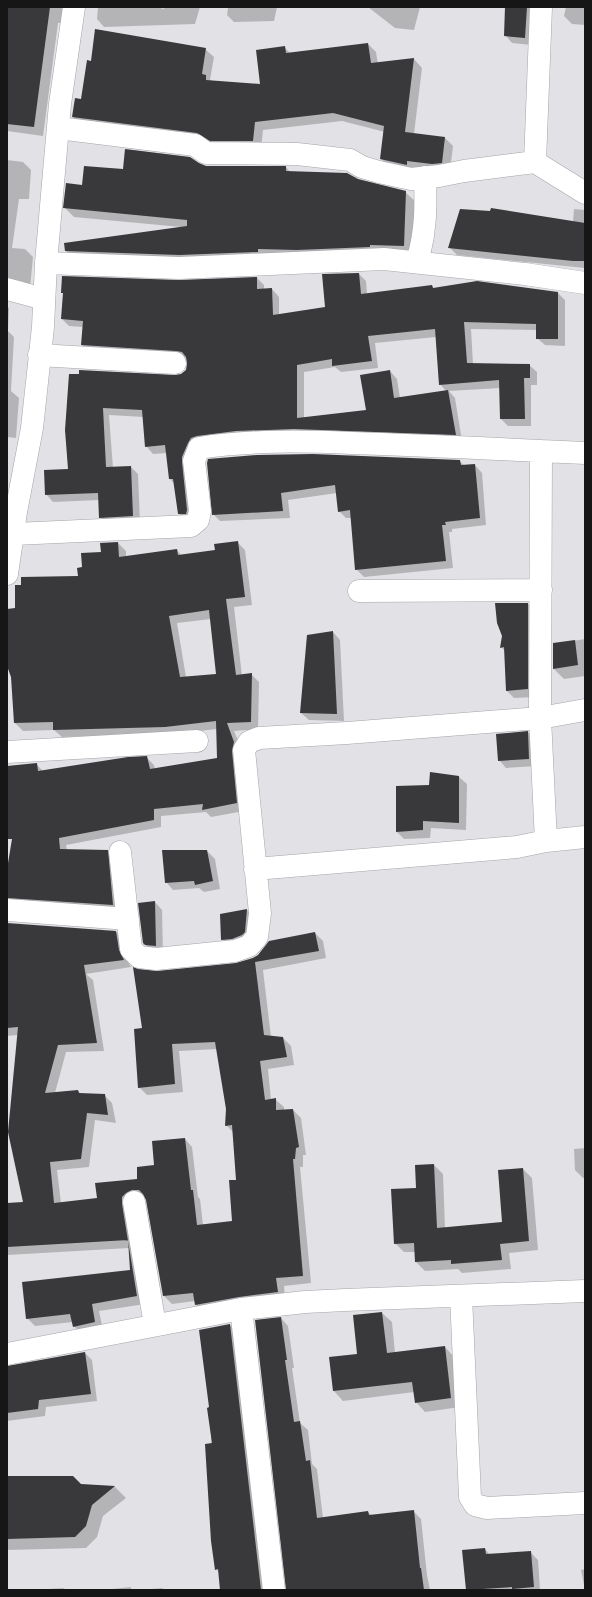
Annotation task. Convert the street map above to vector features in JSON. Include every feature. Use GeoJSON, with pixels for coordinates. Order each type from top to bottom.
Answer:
{"type":"FeatureCollection","features":[{"type":"Feature","properties":{"kind":"street"},"geometry":{"type":"LineString","coordinates":[[7,574],[14,534],[11,512],[32,428],[43,327],[46,263],[58,128],[74,7]]}},
{"type":"Feature","properties":{"kind":"street"},"geometry":{"type":"LineString","coordinates":[[535,162],[541,7]]}},
{"type":"Feature","properties":{"kind":"street"},"geometry":{"type":"LineString","coordinates":[[58,128],[196,144],[206,153],[297,154],[350,160],[362,167],[411,178],[535,162],[585,192]]}},
{"type":"Feature","properties":{"kind":"street"},"geometry":{"type":"LineString","coordinates":[[417,262],[423,240],[426,210],[425,177]]}},
{"type":"Feature","properties":{"kind":"street"},"geometry":{"type":"LineString","coordinates":[[46,263],[179,268],[384,259],[525,274],[585,283]]}},
{"type":"Feature","properties":{"kind":"street"},"geometry":{"type":"LineString","coordinates":[[7,289],[44,299]]}},
{"type":"Feature","properties":{"kind":"street"},"geometry":{"type":"LineString","coordinates":[[39,356],[175,363]]}},
{"type":"Feature","properties":{"kind":"street"},"geometry":{"type":"LineString","coordinates":[[14,534],[191,526],[198,520],[200,511],[194,461],[199,448],[215,445],[291,441],[436,445],[541,452],[585,453]]}},
{"type":"Feature","properties":{"kind":"street"},"geometry":{"type":"LineString","coordinates":[[541,452],[540,718],[546,840]]}},
{"type":"Feature","properties":{"kind":"street"},"geometry":{"type":"LineString","coordinates":[[359,591],[541,590]]}},
{"type":"Feature","properties":{"kind":"street"},"geometry":{"type":"LineString","coordinates":[[120,852],[131,949],[139,957],[156,959],[235,951],[249,946],[257,937],[260,913],[244,750],[249,742],[259,738],[347,733],[540,718],[585,710]]}},
{"type":"Feature","properties":{"kind":"street"},"geometry":{"type":"LineString","coordinates":[[7,752],[197,741]]}},
{"type":"Feature","properties":{"kind":"street"},"geometry":{"type":"LineString","coordinates":[[255,869],[517,847],[546,840],[585,837]]}},
{"type":"Feature","properties":{"kind":"street"},"geometry":{"type":"LineString","coordinates":[[7,910],[128,919]]}},
{"type":"Feature","properties":{"kind":"street"},"geometry":{"type":"LineString","coordinates":[[134,1202],[155,1325]]}},
{"type":"Feature","properties":{"kind":"street"},"geometry":{"type":"LineString","coordinates":[[7,1354],[241,1309],[311,1302],[585,1292]]}},
{"type":"Feature","properties":{"kind":"street"},"geometry":{"type":"LineString","coordinates":[[461,1296],[470,1497],[475,1505],[487,1508],[585,1503]]}},
{"type":"Feature","properties":{"kind":"street"},"geometry":{"type":"LineString","coordinates":[[241,1309],[274,1590]]}},
{"type":"Feature","properties":{"kind":"building"},"geometry":{"type":"Polygon","coordinates":[[[7,7],[50,7],[34,127],[7,124],[7,7]]]}},
{"type":"Feature","properties":{"kind":"building"},"geometry":{"type":"Polygon","coordinates":[[[505,7],[527,7],[525,38],[504,36],[505,7]]]}},
{"type":"Feature","properties":{"kind":"building"},"geometry":{"type":"Polygon","coordinates":[[[95,29],[206,48],[202,74],[206,75],[206,80],[260,84],[256,50],[285,46],[286,53],[368,43],[371,63],[414,58],[405,132],[445,137],[442,163],[432,164],[407,161],[407,165],[380,159],[384,126],[333,113],[255,122],[253,141],[210,141],[197,133],[72,117],[75,98],[81,99],[87,60],[91,61],[95,29]]]}},
{"type":"Feature","properties":{"kind":"building"},"geometry":{"type":"Polygon","coordinates":[[[125,149],[190,157],[206,166],[286,166],[286,171],[347,173],[358,179],[406,191],[404,246],[370,245],[370,247],[297,250],[258,249],[258,252],[179,255],[65,251],[64,243],[187,226],[187,220],[63,208],[66,183],[82,185],[84,166],[123,169],[125,149]]]}},
{"type":"Feature","properties":{"kind":"building"},"geometry":{"type":"Polygon","coordinates":[[[491,208],[585,223],[585,261],[448,248],[460,209],[490,211],[491,208]]]}},
{"type":"Feature","properties":{"kind":"building"},"geometry":{"type":"Polygon","coordinates":[[[359,273],[361,294],[432,285],[433,288],[477,281],[558,292],[558,339],[536,339],[536,324],[464,322],[467,363],[530,364],[530,378],[524,378],[525,419],[500,419],[499,380],[439,385],[435,329],[368,336],[372,361],[332,366],[332,359],[297,365],[297,418],[366,410],[360,375],[390,370],[394,398],[448,390],[456,435],[294,429],[236,431],[197,436],[191,438],[182,457],[187,510],[186,514],[178,514],[173,479],[169,479],[165,445],[145,447],[142,410],[103,408],[106,467],[131,466],[133,516],[99,518],[98,493],[45,495],[44,470],[68,469],[65,430],[69,374],[79,374],[79,370],[175,375],[181,374],[186,370],[187,364],[186,357],[182,352],[81,345],[83,321],[61,319],[63,293],[61,293],[62,276],[179,280],[257,277],[257,289],[272,288],[273,315],[325,307],[322,274],[359,273]]]}},
{"type":"Feature","properties":{"kind":"building"},"geometry":{"type":"Polygon","coordinates":[[[313,454],[460,460],[461,465],[475,464],[480,518],[445,522],[446,525],[442,525],[446,561],[355,570],[350,510],[338,512],[335,485],[281,493],[283,511],[212,515],[207,463],[208,459],[257,455],[313,454]]]}},
{"type":"Feature","properties":{"kind":"building"},"geometry":{"type":"Polygon","coordinates":[[[238,541],[245,597],[226,599],[236,675],[252,673],[251,722],[227,723],[234,742],[232,751],[237,803],[202,810],[203,804],[154,809],[154,820],[59,838],[60,849],[108,850],[113,905],[7,898],[7,869],[12,839],[7,839],[7,766],[37,763],[38,771],[128,757],[147,756],[150,769],[217,758],[216,721],[165,727],[53,730],[53,722],[14,723],[11,677],[7,666],[7,609],[15,608],[15,585],[21,585],[21,577],[78,576],[77,568],[82,567],[81,553],[101,552],[100,543],[118,542],[119,557],[177,549],[178,555],[215,550],[214,544],[238,541]],[[209,610],[169,616],[180,677],[216,674],[209,610]]]}},
{"type":"Feature","properties":{"kind":"building"},"geometry":{"type":"Polygon","coordinates":[[[495,603],[528,603],[528,689],[506,691],[504,647],[500,648],[502,636],[497,623],[495,603]]]}},
{"type":"Feature","properties":{"kind":"building"},"geometry":{"type":"Polygon","coordinates":[[[333,631],[337,714],[300,713],[307,635],[333,631]]]}},
{"type":"Feature","properties":{"kind":"building"},"geometry":{"type":"Polygon","coordinates":[[[575,640],[578,665],[553,669],[553,643],[575,640]]]}},
{"type":"Feature","properties":{"kind":"building"},"geometry":{"type":"Polygon","coordinates":[[[528,731],[529,759],[498,761],[496,734],[528,731]]]}},
{"type":"Feature","properties":{"kind":"building"},"geometry":{"type":"Polygon","coordinates":[[[430,772],[459,776],[459,823],[423,821],[423,830],[396,832],[396,786],[429,785],[430,772]]]}},
{"type":"Feature","properties":{"kind":"building"},"geometry":{"type":"Polygon","coordinates":[[[162,850],[207,850],[213,881],[195,885],[194,881],[165,883],[162,850]]]}},
{"type":"Feature","properties":{"kind":"building"},"geometry":{"type":"Polygon","coordinates":[[[155,901],[156,946],[145,945],[143,943],[138,903],[155,901]]]}},
{"type":"Feature","properties":{"kind":"building"},"geometry":{"type":"Polygon","coordinates":[[[247,909],[245,932],[242,935],[232,939],[221,940],[220,914],[247,909]]]}},
{"type":"Feature","properties":{"kind":"building"},"geometry":{"type":"Polygon","coordinates":[[[7,923],[116,931],[119,950],[124,960],[84,965],[97,1043],[58,1045],[45,1093],[78,1090],[79,1093],[105,1094],[108,1115],[87,1113],[81,1159],[50,1162],[54,1203],[97,1198],[95,1183],[137,1179],[137,1167],[154,1165],[152,1141],[185,1138],[197,1225],[232,1221],[229,1180],[236,1180],[232,1125],[225,1126],[226,1109],[215,1042],[172,1044],[175,1084],[138,1088],[134,1029],[142,1028],[133,967],[157,971],[236,963],[258,955],[269,941],[315,932],[319,951],[255,962],[264,1035],[283,1037],[287,1057],[260,1061],[265,1100],[276,1098],[276,1110],[293,1109],[299,1147],[296,1148],[295,1159],[293,1159],[303,1276],[276,1278],[278,1292],[195,1305],[193,1293],[163,1296],[146,1200],[139,1190],[132,1190],[122,1197],[128,1240],[7,1247],[7,1203],[23,1202],[8,1132],[18,1027],[7,1028],[7,923]]]}},
{"type":"Feature","properties":{"kind":"building"},"geometry":{"type":"Polygon","coordinates":[[[434,1164],[437,1228],[502,1222],[498,1170],[523,1168],[529,1241],[500,1244],[502,1260],[451,1264],[451,1260],[415,1262],[414,1243],[394,1244],[391,1189],[416,1188],[415,1165],[434,1164]]]}},
{"type":"Feature","properties":{"kind":"building"},"geometry":{"type":"Polygon","coordinates":[[[128,1241],[137,1296],[92,1304],[95,1322],[73,1327],[70,1314],[26,1319],[22,1282],[130,1270],[128,1241]]]}},
{"type":"Feature","properties":{"kind":"building"},"geometry":{"type":"Polygon","coordinates":[[[382,1312],[387,1353],[445,1346],[451,1398],[415,1403],[412,1382],[333,1391],[329,1357],[357,1354],[353,1315],[382,1312]]]}},
{"type":"Feature","properties":{"kind":"building"},"geometry":{"type":"Polygon","coordinates":[[[281,1317],[287,1360],[285,1360],[294,1422],[300,1421],[306,1461],[310,1460],[317,1518],[368,1511],[369,1515],[414,1510],[420,1568],[424,1590],[286,1590],[255,1320],[281,1317]]]}},
{"type":"Feature","properties":{"kind":"building"},"geometry":{"type":"Polygon","coordinates":[[[230,1324],[261,1590],[220,1590],[218,1569],[215,1570],[211,1541],[205,1444],[212,1443],[199,1330],[230,1324]]]}},
{"type":"Feature","properties":{"kind":"building"},"geometry":{"type":"Polygon","coordinates":[[[85,1352],[91,1394],[39,1400],[38,1409],[7,1413],[7,1366],[85,1352]]]}},
{"type":"Feature","properties":{"kind":"building"},"geometry":{"type":"Polygon","coordinates":[[[7,1476],[73,1476],[81,1484],[115,1486],[92,1505],[86,1526],[75,1537],[7,1539],[7,1476]]]}},
{"type":"Feature","properties":{"kind":"building"},"geometry":{"type":"Polygon","coordinates":[[[485,1548],[486,1554],[531,1551],[534,1587],[466,1590],[462,1550],[485,1548]]]}}]}
